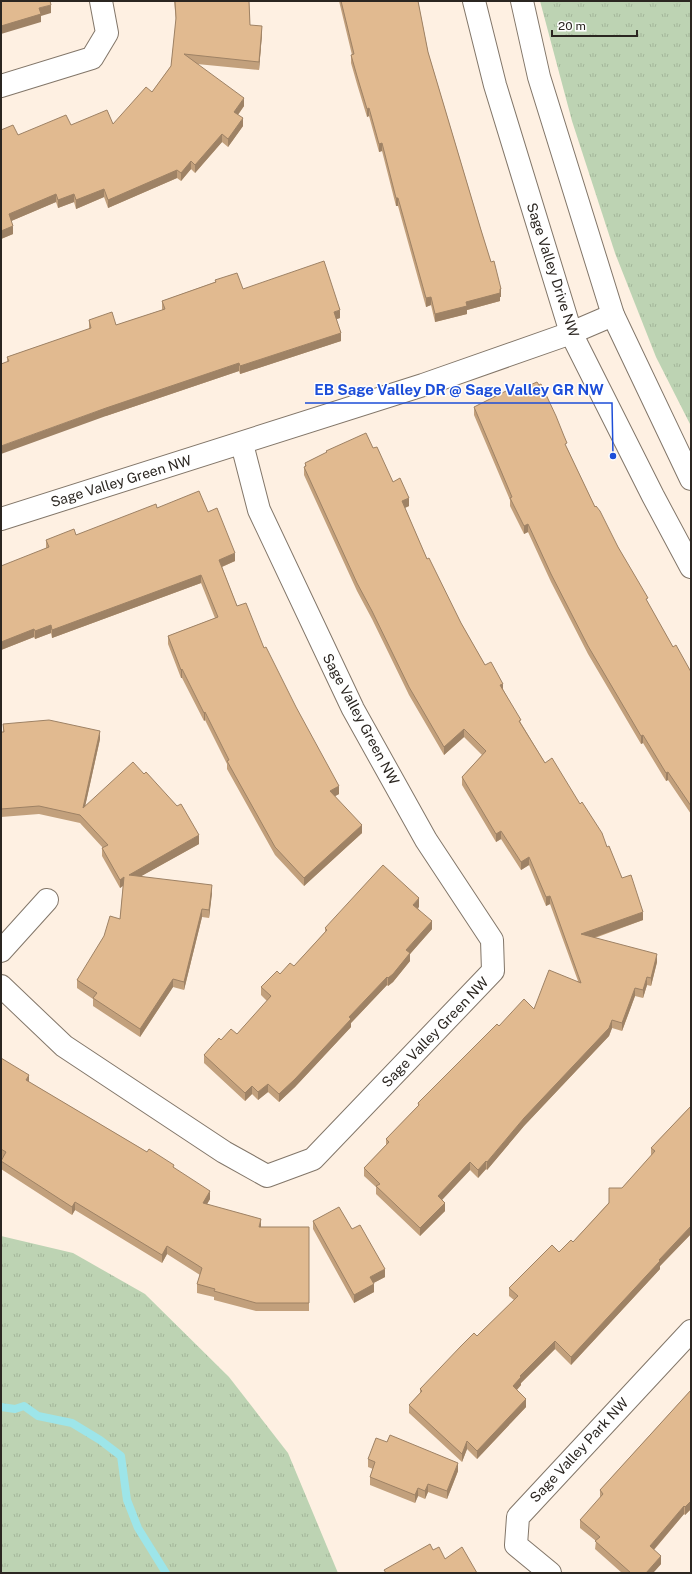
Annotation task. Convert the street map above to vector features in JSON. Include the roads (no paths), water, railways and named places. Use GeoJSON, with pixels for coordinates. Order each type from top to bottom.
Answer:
{"type":"FeatureCollection","features":[{"type":"Feature","properties":{"kind":"street"},"geometry":{"type":"LineString","coordinates":[[1,86],[92,58],[107,33],[101,1]]}},
{"type":"Feature","properties":{"kind":"street","name":"Sage Valley Drive NW"},"geometry":{"type":"LineString","coordinates":[[474,1],[495,85],[571,333],[653,496],[691,567]]}},
{"type":"Feature","properties":{"kind":"street"},"geometry":{"type":"LineString","coordinates":[[522,1],[540,77],[612,315],[691,478]]}},
{"type":"Feature","properties":{"kind":"street","name":"Sage Valley Green NW"},"geometry":{"type":"LineString","coordinates":[[1,519],[242,444],[423,385],[571,333],[612,315]]}},
{"type":"Feature","properties":{"kind":"street","name":"Sage Valley Green NW"},"geometry":{"type":"LineString","coordinates":[[1,986],[64,1046],[224,1152],[268,1176],[313,1159],[493,971],[492,940],[426,840],[349,702],[258,510],[242,444]]}},
{"type":"Feature","properties":{"kind":"street"},"geometry":{"type":"LineString","coordinates":[[1,951],[47,900]]}},
{"type":"Feature","properties":{"kind":"street","name":"Sage Valley Park NW"},"geometry":{"type":"LineString","coordinates":[[550,1573],[516,1545],[518,1517],[691,1330]]}},
{"type":"Feature","properties":{"kind":"waterway"},"geometry":{"type":"LineString","coordinates":[[1,1407],[15,1409],[24,1406],[38,1416],[72,1423],[100,1440],[121,1456],[127,1500],[138,1528],[166,1573]]}},
{"type":"Feature","properties":{"kind":"place","name":"EB Sage Valley DR @ Sage Valley GR NW"},"geometry":{"type":"Point","coordinates":[613,456]}}]}
